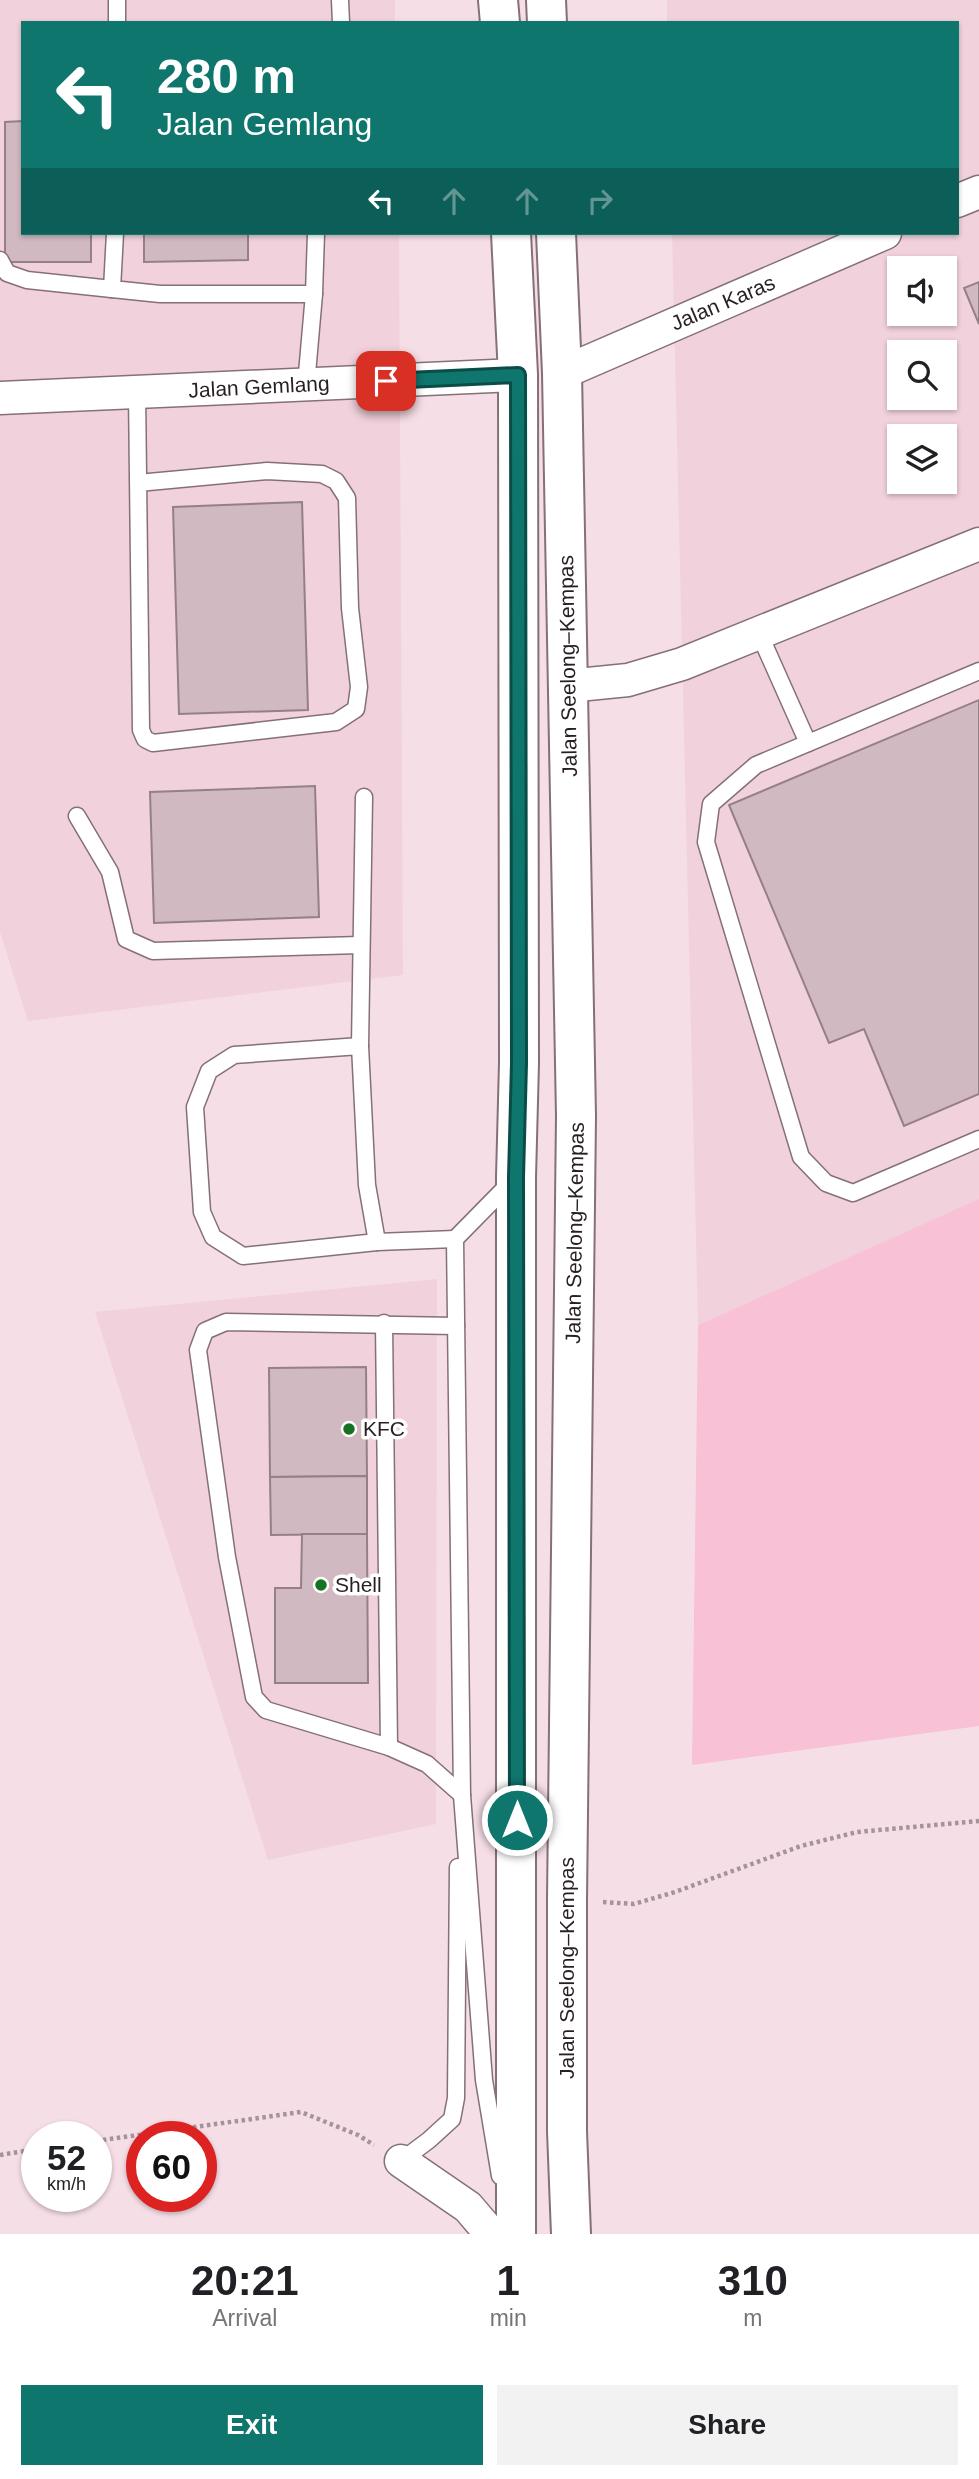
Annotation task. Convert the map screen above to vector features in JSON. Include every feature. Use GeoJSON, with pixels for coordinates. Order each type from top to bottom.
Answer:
{"type":"FeatureCollection","features":[{"type":"Feature","properties":{"kind":"main road"},"geometry":{"type":"LineString","coordinates":[[498,0],[500,21]]}},
{"type":"Feature","properties":{"kind":"main road"},"geometry":{"type":"LineString","coordinates":[[546,0],[547,21]]}},
{"type":"Feature","properties":{"kind":"main road"},"geometry":{"type":"LineString","coordinates":[[511,235],[518,375],[519,1063],[516,1177],[513,2234]]}},
{"type":"Feature","properties":{"kind":"main road","name":"Jalan Seelong–Kempas"},"geometry":{"type":"LineString","coordinates":[[556,235],[562,373],[576,1116],[567,1900],[566,2131],[571,2234]]}},
{"type":"Feature","properties":{"kind":"street"},"geometry":{"type":"LineString","coordinates":[[959,200],[979,192]]}},
{"type":"Feature","properties":{"kind":"street","name":"Jalan Karas"},"geometry":{"type":"LineString","coordinates":[[562,373],[880,235]]}},
{"type":"Feature","properties":{"kind":"street","name":"Jalan Gemlang"},"geometry":{"type":"LineString","coordinates":[[0,398],[518,375]]}},
{"type":"Feature","properties":{"kind":"street"},"geometry":{"type":"LineString","coordinates":[[568,686],[628,680],[682,664],[979,544]]}},
{"type":"Feature","properties":{"kind":"street"},"geometry":{"type":"LineString","coordinates":[[401,2161],[468,2207],[491,2234]]}},
{"type":"Feature","properties":{"kind":"lane"},"geometry":{"type":"LineString","coordinates":[[117,0],[117,21]]}},
{"type":"Feature","properties":{"kind":"lane"},"geometry":{"type":"LineString","coordinates":[[340,0],[341,21]]}},
{"type":"Feature","properties":{"kind":"lane"},"geometry":{"type":"LineString","coordinates":[[112,289],[115,235]]}},
{"type":"Feature","properties":{"kind":"lane"},"geometry":{"type":"LineString","coordinates":[[306,385],[316,235]]}},
{"type":"Feature","properties":{"kind":"lane"},"geometry":{"type":"LineString","coordinates":[[0,260],[7,273],[27,280],[160,294],[314,294]]}},
{"type":"Feature","properties":{"kind":"lane"},"geometry":{"type":"LineString","coordinates":[[137,392],[138,483],[141,730],[145,739],[153,743],[336,722],[356,709],[359,687],[350,608],[346,498],[336,481],[322,474],[267,471],[138,483]]}},
{"type":"Feature","properties":{"kind":"lane"},"geometry":{"type":"LineString","coordinates":[[759,633],[808,743]]}},
{"type":"Feature","properties":{"kind":"lane"},"geometry":{"type":"LineString","coordinates":[[979,671],[756,765],[710,804],[706,842],[801,1157],[825,1183],[853,1194],[979,1139]]}},
{"type":"Feature","properties":{"kind":"lane"},"geometry":{"type":"LineString","coordinates":[[364,797],[360,1046],[367,1185],[377,1242]]}},
{"type":"Feature","properties":{"kind":"lane"},"geometry":{"type":"LineString","coordinates":[[78,816],[110,872],[126,939],[153,951],[360,945]]}},
{"type":"Feature","properties":{"kind":"lane"},"geometry":{"type":"LineString","coordinates":[[360,1046],[234,1055],[209,1071],[195,1107],[202,1212],[213,1237],[243,1256],[377,1242],[455,1239],[516,1177]]}},
{"type":"Feature","properties":{"kind":"lane"},"geometry":{"type":"LineString","coordinates":[[455,1239],[462,1795],[484,2080],[513,2234]]}},
{"type":"Feature","properties":{"kind":"lane"},"geometry":{"type":"LineString","coordinates":[[456,1326],[226,1322],[205,1331],[198,1350],[228,1557],[254,1697],[266,1710],[389,1747],[427,1763],[462,1795]]}},
{"type":"Feature","properties":{"kind":"lane"},"geometry":{"type":"LineString","coordinates":[[384,1324],[389,1747]]}},
{"type":"Feature","properties":{"kind":"lane"},"geometry":{"type":"LineString","coordinates":[[401,2161],[452,2119],[456,2098],[456,1901],[462,1795]]}},
{"type":"Feature","properties":{"kind":"path"},"geometry":{"type":"LineString","coordinates":[[567,1900],[634,1904],[675,1892],[801,1846],[857,1832],[979,1821]]}},
{"type":"Feature","properties":{"kind":"path"},"geometry":{"type":"LineString","coordinates":[[112,2139],[301,2112],[358,2135],[401,2161]]}},
{"type":"Feature","properties":{"kind":"path"},"geometry":{"type":"LineString","coordinates":[[0,2155],[21,2152]]}},
{"type":"Feature","properties":{"kind":"shaded area"},"geometry":{"type":"Polygon","coordinates":[[[0,0],[395,0],[395,21],[21,21],[21,235],[399,235],[403,975],[28,1021],[0,932],[0,0]]]}},
{"type":"Feature","properties":{"kind":"shaded area"},"geometry":{"type":"Polygon","coordinates":[[[667,0],[979,0],[979,1199],[698,1325],[672,235],[959,235],[959,21],[667,21],[667,0]]]}},
{"type":"Feature","properties":{"kind":"shaded area"},"geometry":{"type":"Polygon","coordinates":[[[979,1199],[979,1726],[692,1765],[698,1325],[979,1199]]]}},
{"type":"Feature","properties":{"kind":"shaded area"},"geometry":{"type":"Polygon","coordinates":[[[437,1279],[436,1824],[268,1860],[95,1312],[437,1279]]]}},
{"type":"Feature","properties":{"kind":"building"},"geometry":{"type":"Polygon","coordinates":[[[21,121],[21,235],[91,235],[91,262],[5,262],[5,122],[21,121]]]}},
{"type":"Feature","properties":{"kind":"building"},"geometry":{"type":"Polygon","coordinates":[[[144,235],[248,235],[248,260],[144,262],[144,235]]]}},
{"type":"Feature","properties":{"kind":"building"},"geometry":{"type":"Polygon","coordinates":[[[979,282],[979,324],[964,288],[979,282]]]}},
{"type":"Feature","properties":{"kind":"building"},"geometry":{"type":"Polygon","coordinates":[[[302,502],[308,710],[179,714],[173,507],[302,502]]]}},
{"type":"Feature","properties":{"kind":"building"},"geometry":{"type":"Polygon","coordinates":[[[979,700],[979,1094],[904,1126],[864,1029],[829,1043],[729,805],[979,700]]]}},
{"type":"Feature","properties":{"kind":"building"},"geometry":{"type":"Polygon","coordinates":[[[315,786],[319,917],[154,923],[150,792],[315,786]]]}},
{"type":"Feature","properties":{"kind":"building"},"geometry":{"type":"Polygon","coordinates":[[[366,1367],[367,1476],[270,1477],[269,1368],[366,1367]]]}},
{"type":"Feature","properties":{"kind":"building"},"geometry":{"type":"Polygon","coordinates":[[[367,1476],[367,1534],[271,1535],[270,1477],[367,1476]]]}},
{"type":"Feature","properties":{"kind":"building"},"geometry":{"type":"Polygon","coordinates":[[[302,1534],[367,1534],[368,1683],[275,1683],[275,1588],[301,1588],[302,1534]]]}},
{"type":"Feature","properties":{"kind":"place","name":"KFC"},"geometry":{"type":"Point","coordinates":[349,1429]}},
{"type":"Feature","properties":{"kind":"place","name":"Shell"},"geometry":{"type":"Point","coordinates":[321,1585]}},
{"type":"Feature","properties":{"kind":"route"},"geometry":{"type":"LineString","coordinates":[[386,381],[518,375],[517,1820]]}}]}
